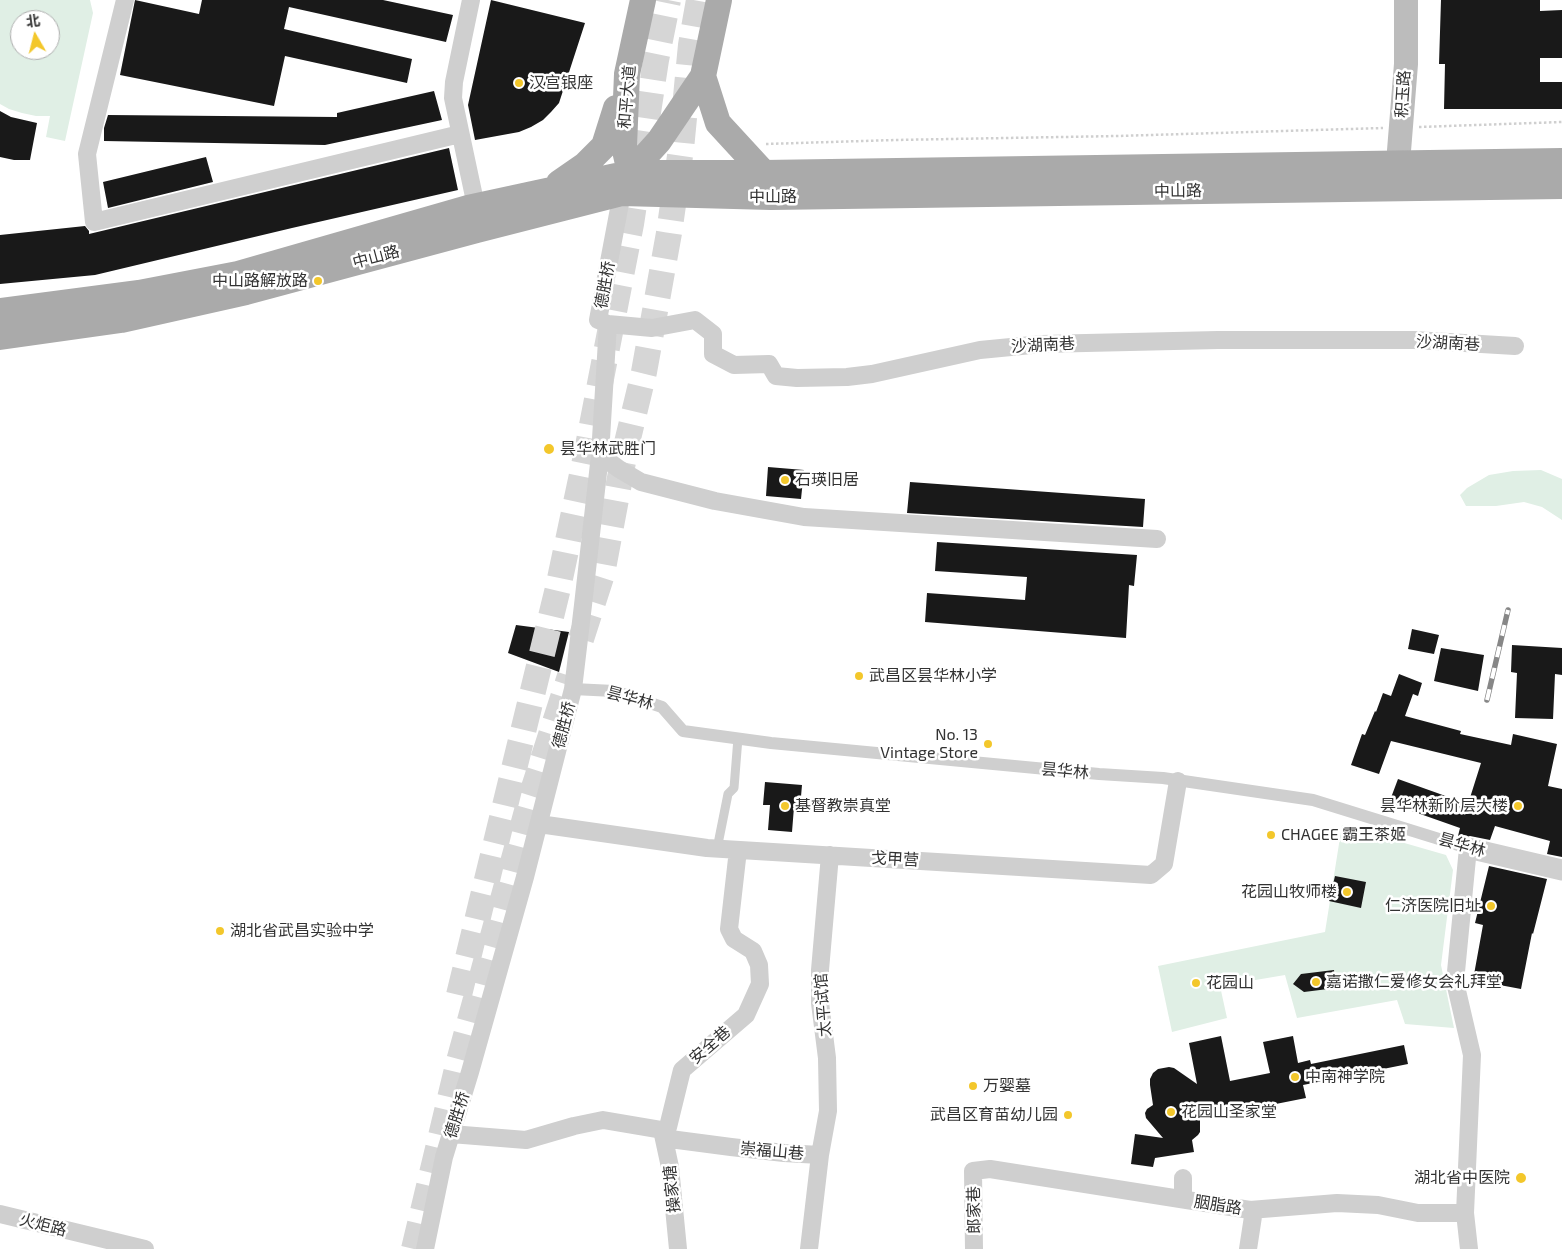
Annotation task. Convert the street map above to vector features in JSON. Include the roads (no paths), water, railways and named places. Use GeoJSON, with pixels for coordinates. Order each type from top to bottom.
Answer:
{"type":"FeatureCollection","features":[{"type":"Feature","properties":{"kind":"main road","name":"和平大道"},"geometry":{"type":"LineString","coordinates":[[626,183],[624,146],[627,74],[643,0]]}},
{"type":"Feature","properties":{"kind":"main road"},"geometry":{"type":"LineString","coordinates":[[626,183],[703,76],[719,0]]}},
{"type":"Feature","properties":{"kind":"main road","name":"积玉路"},"geometry":{"type":"LineString","coordinates":[[1406,0],[1408,128],[1406,175]]}},
{"type":"Feature","properties":{"kind":"main road","name":"积玉路"},"geometry":{"type":"LineString","coordinates":[[1408,128],[1421,64],[1422,0]]}},
{"type":"Feature","properties":{"kind":"main road"},"geometry":{"type":"LineString","coordinates":[[550,190],[585,165],[604,146],[627,74]]}},
{"type":"Feature","properties":{"kind":"main road"},"geometry":{"type":"LineString","coordinates":[[703,76],[718,123],[764,173]]}},
{"type":"Feature","properties":{"kind":"main road","name":"中山路"},"geometry":{"type":"LineString","coordinates":[[0,337],[121,320],[246,292],[477,230],[626,183],[771,197],[1406,175],[1562,161]]}},
{"type":"Feature","properties":{"kind":"main road","name":"中山路"},"geometry":{"type":"LineString","coordinates":[[0,311],[140,293],[238,274],[476,206],[550,190],[626,183],[764,173],[1406,175],[1562,186]]}},
{"type":"Feature","properties":{"kind":"street"},"geometry":{"type":"LineString","coordinates":[[125,0],[87,154],[94,222],[460,134]]}},
{"type":"Feature","properties":{"kind":"street"},"geometry":{"type":"LineString","coordinates":[[470,0],[454,82],[454,98],[476,206]]}},
{"type":"Feature","properties":{"kind":"street","name":"德胜桥"},"geometry":{"type":"LineString","coordinates":[[425,1249],[444,1157],[509,934],[539,824],[572,689],[600,455],[608,324],[598,320],[626,183]]}},
{"type":"Feature","properties":{"kind":"street","name":"沙湖南巷"},"geometry":{"type":"LineString","coordinates":[[608,324],[652,328],[695,320],[713,334],[714,354],[734,365],[769,364],[776,376],[797,378],[847,377],[872,374],[980,350],[1042,344],[1218,340],[1414,340],[1515,346]]}},
{"type":"Feature","properties":{"kind":"street"},"geometry":{"type":"LineString","coordinates":[[600,455],[641,482],[715,501],[804,517],[1156,539]]}},
{"type":"Feature","properties":{"kind":"street","name":"昙华林"},"geometry":{"type":"LineString","coordinates":[[572,689],[614,691],[662,707],[683,731],[810,746],[1178,780],[1313,800],[1468,848],[1562,870]]}},
{"type":"Feature","properties":{"kind":"street","name":"戈甲营"},"geometry":{"type":"LineString","coordinates":[[539,824],[738,850],[1151,875],[1164,864],[1178,780]]}},
{"type":"Feature","properties":{"kind":"street"},"geometry":{"type":"LineString","coordinates":[[1468,848],[1455,982],[1472,1056],[1464,1213],[1469,1249]]}},
{"type":"Feature","properties":{"kind":"street","name":"安全巷"},"geometry":{"type":"LineString","coordinates":[[662,1130],[668,1127],[682,1070],[746,1015],[760,984],[759,965],[753,951],[734,939],[729,928],[738,850]]}},
{"type":"Feature","properties":{"kind":"street","name":"太平试馆"},"geometry":{"type":"LineString","coordinates":[[820,1154],[828,1111],[827,1058],[820,1003],[820,970],[830,855]]}},
{"type":"Feature","properties":{"kind":"street"},"geometry":{"type":"LineString","coordinates":[[451,1134],[526,1140],[603,1120],[662,1130]]}},
{"type":"Feature","properties":{"kind":"street","name":"崇福山巷"},"geometry":{"type":"LineString","coordinates":[[662,1130],[670,1139],[784,1153],[820,1154],[809,1249]]}},
{"type":"Feature","properties":{"kind":"street","name":"操家塘"},"geometry":{"type":"LineString","coordinates":[[662,1130],[670,1167],[678,1249]]}},
{"type":"Feature","properties":{"kind":"street","name":"胭脂路"},"geometry":{"type":"LineString","coordinates":[[973,1170],[990,1169],[1254,1210],[1337,1203],[1378,1205],[1418,1213],[1464,1213]]}},
{"type":"Feature","properties":{"kind":"street","name":"郎家巷"},"geometry":{"type":"LineString","coordinates":[[973,1170],[974,1249]]}},
{"type":"Feature","properties":{"kind":"street"},"geometry":{"type":"LineString","coordinates":[[1248,1249],[1254,1210]]}},
{"type":"Feature","properties":{"kind":"street","name":"火炬路"},"geometry":{"type":"LineString","coordinates":[[0,1214],[115,1246],[145,1249]]}},
{"type":"Feature","properties":{"kind":"lane"},"geometry":{"type":"LineString","coordinates":[[717,848],[728,794],[734,788],[738,738]]}},
{"type":"Feature","properties":{"kind":"tunnel"},"geometry":{"type":"LineString","coordinates":[[459,995],[558,588],[587,451],[631,224],[656,60],[668,0]]}},
{"type":"Feature","properties":{"kind":"tunnel"},"geometry":{"type":"LineString","coordinates":[[581,639],[602,574],[625,451],[644,372],[669,233],[681,149],[691,45],[699,0]]}},
{"type":"Feature","properties":{"kind":"tunnel"},"geometry":{"type":"LineString","coordinates":[[414,1249],[458,1065],[530,800],[570,676]]}},
{"type":"Feature","properties":{"kind":"railway"},"geometry":{"type":"LineString","coordinates":[[1487,700],[1508,610]]}},
{"type":"Feature","properties":{"kind":"place","name":"汉宫银座"},"geometry":{"type":"Point","coordinates":[519,83]}},
{"type":"Feature","properties":{"kind":"place","name":"中山路解放路"},"geometry":{"type":"Point","coordinates":[318,281]}},
{"type":"Feature","properties":{"kind":"place","name":"昙华林武胜门"},"geometry":{"type":"Point","coordinates":[549,449]}},
{"type":"Feature","properties":{"kind":"place","name":"石瑛旧居"},"geometry":{"type":"Point","coordinates":[785,480]}},
{"type":"Feature","properties":{"kind":"place","name":"武昌区昙华林小学"},"geometry":{"type":"Point","coordinates":[859,676]}},
{"type":"Feature","properties":{"kind":"place","name":"No. 13 Vintage Store"},"geometry":{"type":"Point","coordinates":[988,744]}},
{"type":"Feature","properties":{"kind":"place","name":"基督教崇真堂"},"geometry":{"type":"Point","coordinates":[785,806]}},
{"type":"Feature","properties":{"kind":"place","name":"昙华林新阶层大楼"},"geometry":{"type":"Point","coordinates":[1518,806]}},
{"type":"Feature","properties":{"kind":"place","name":"CHAGEE 霸王茶姬"},"geometry":{"type":"Point","coordinates":[1271,835]}},
{"type":"Feature","properties":{"kind":"place","name":"花园山牧师楼"},"geometry":{"type":"Point","coordinates":[1347,892]}},
{"type":"Feature","properties":{"kind":"place","name":"仁济医院旧址"},"geometry":{"type":"Point","coordinates":[1491,906]}},
{"type":"Feature","properties":{"kind":"place","name":"湖北省武昌实验中学"},"geometry":{"type":"Point","coordinates":[220,931]}},
{"type":"Feature","properties":{"kind":"place","name":"嘉诺撒仁爱修女会礼拜堂"},"geometry":{"type":"Point","coordinates":[1316,982]}},
{"type":"Feature","properties":{"kind":"place","name":"花园山"},"geometry":{"type":"Point","coordinates":[1196,983]}},
{"type":"Feature","properties":{"kind":"place","name":"中南神学院"},"geometry":{"type":"Point","coordinates":[1295,1077]}},
{"type":"Feature","properties":{"kind":"place","name":"万婴墓"},"geometry":{"type":"Point","coordinates":[973,1086]}},
{"type":"Feature","properties":{"kind":"place","name":"花园山圣家堂"},"geometry":{"type":"Point","coordinates":[1171,1112]}},
{"type":"Feature","properties":{"kind":"place","name":"武昌区育苗幼儿园"},"geometry":{"type":"Point","coordinates":[1068,1115]}},
{"type":"Feature","properties":{"kind":"place","name":"湖北省中医院"},"geometry":{"type":"Point","coordinates":[1521,1178]}}]}
